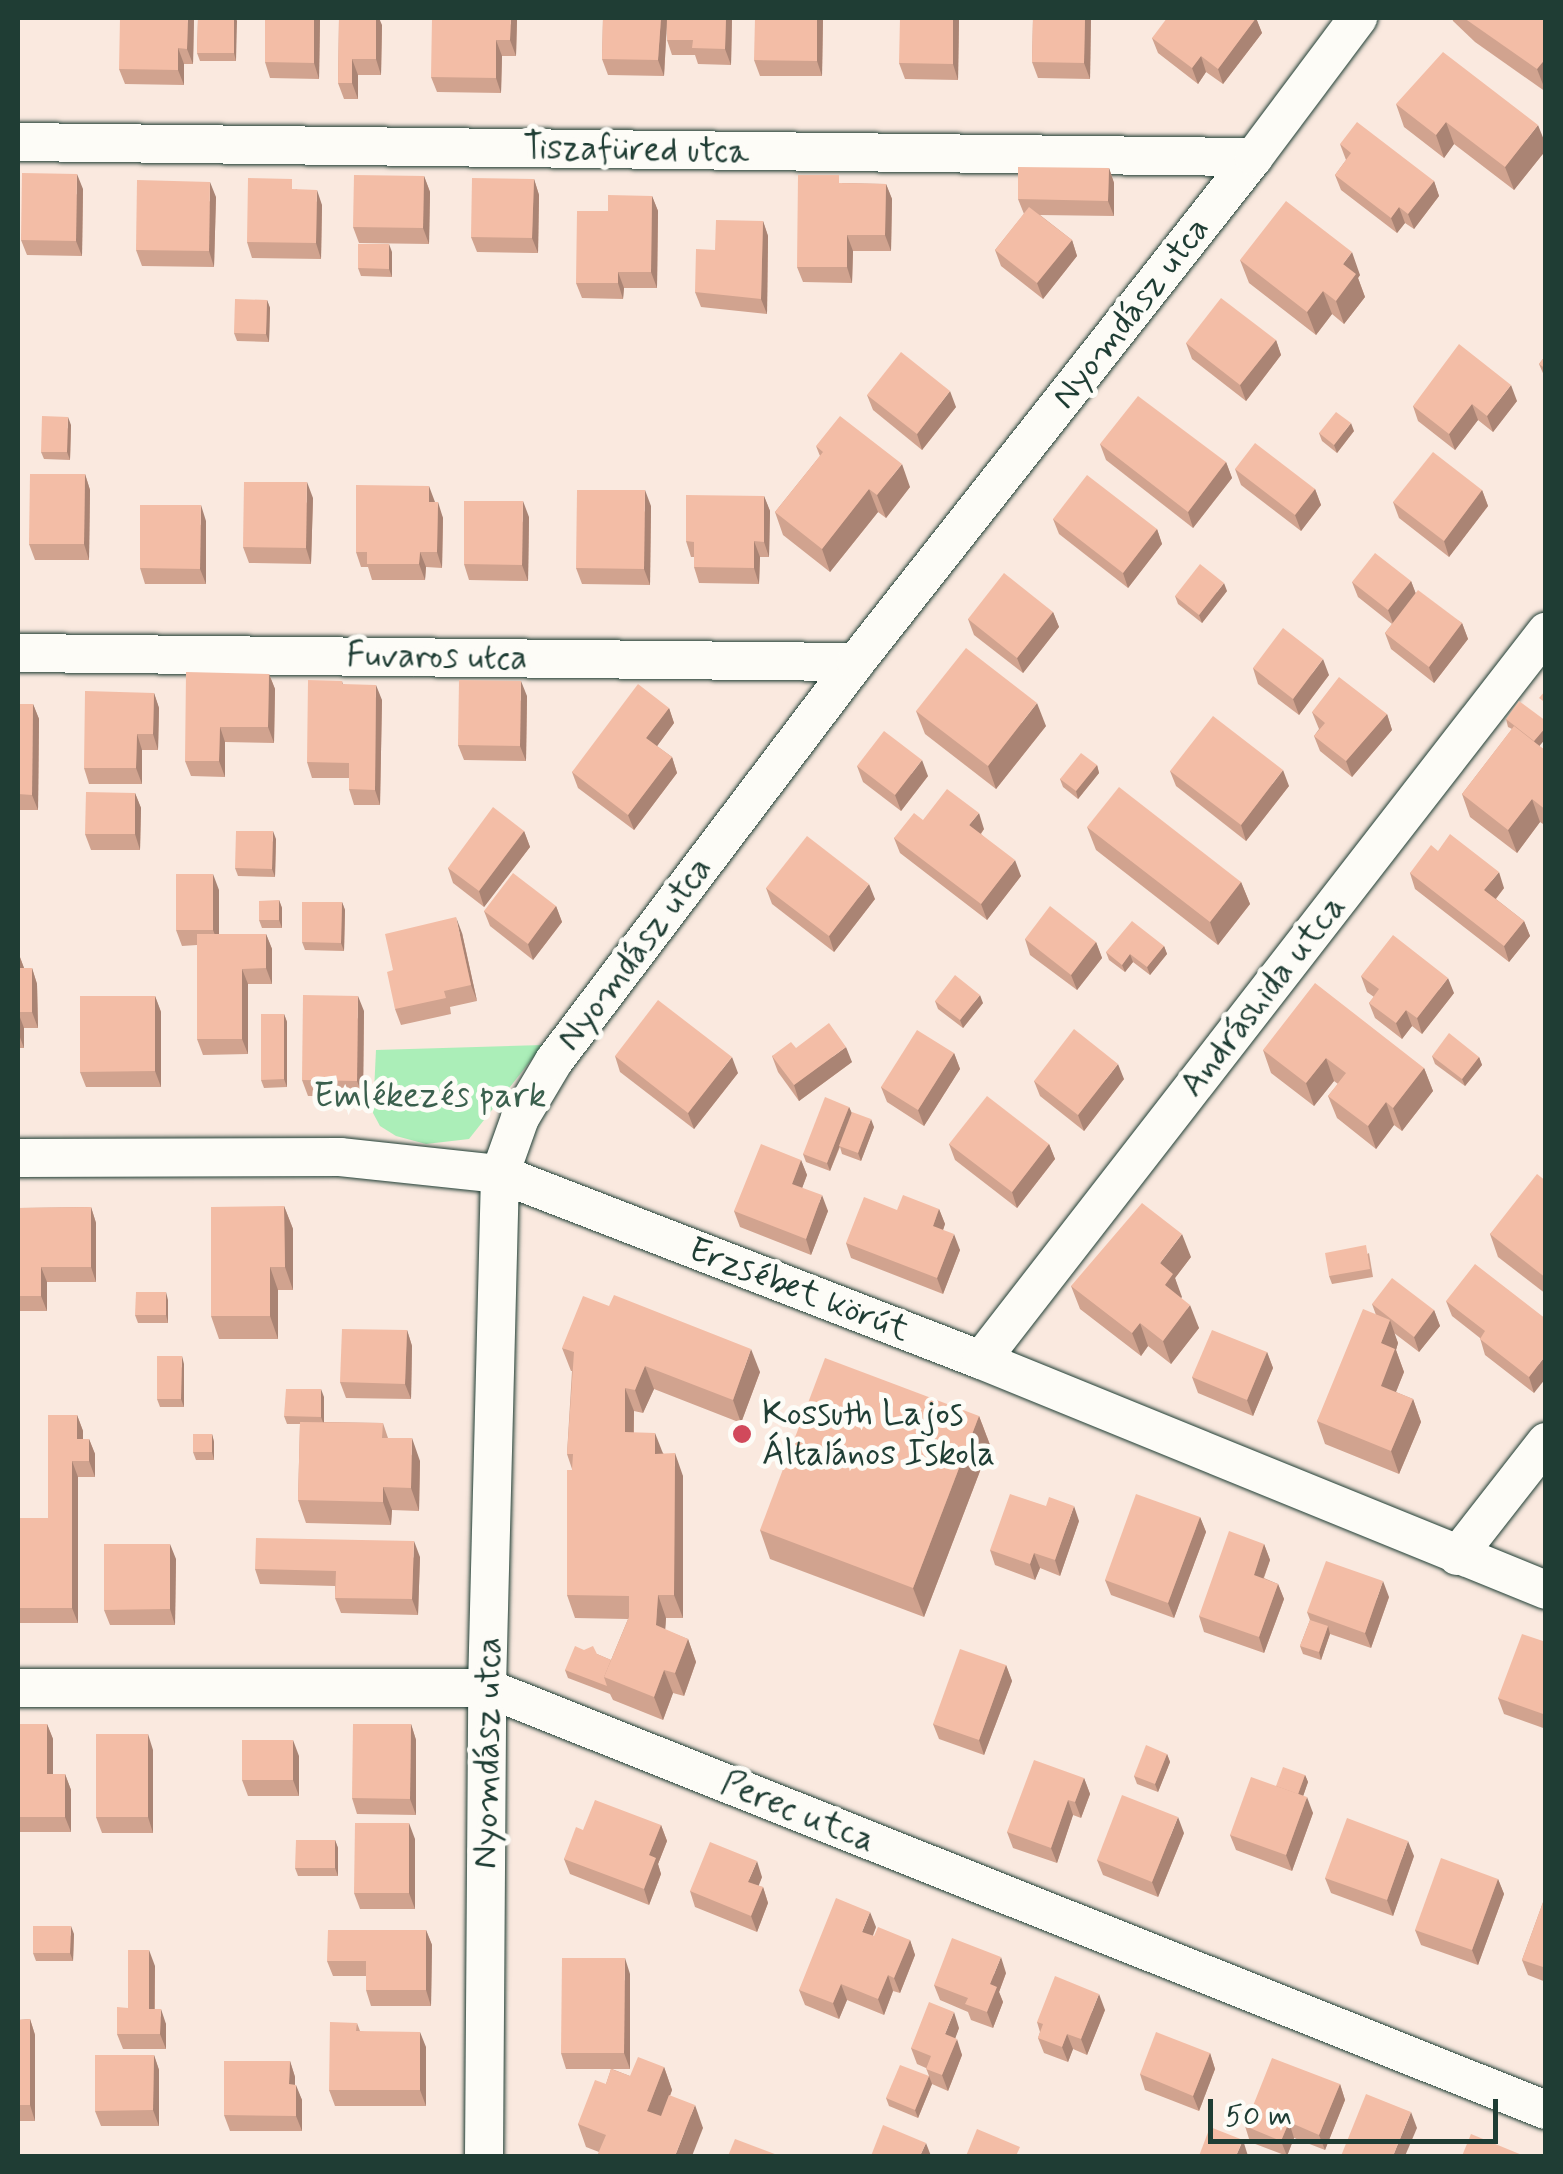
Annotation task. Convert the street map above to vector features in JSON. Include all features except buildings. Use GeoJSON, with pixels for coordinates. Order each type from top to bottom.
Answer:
{"type":"FeatureCollection","features":[{"type":"Feature","properties":{"kind":"street","name":"Nyomdász utca"},"geometry":{"type":"LineString","coordinates":[[484,2156],[487,1688],[500,1174],[520,1118],[554,1061],[856,662],[1254,158],[1358,18]]}},
{"type":"Feature","properties":{"kind":"street","name":"Tiszafüred utca"},"geometry":{"type":"LineString","coordinates":[[18,142],[1254,158]]}},
{"type":"Feature","properties":{"kind":"street","name":"Andráshida utca"},"geometry":{"type":"LineString","coordinates":[[982,1360],[1546,632]]}},
{"type":"Feature","properties":{"kind":"street","name":"Fuvaros utca"},"geometry":{"type":"LineString","coordinates":[[18,653],[856,662]]}},
{"type":"Feature","properties":{"kind":"street","name":"Erzsébet körút"},"geometry":{"type":"LineString","coordinates":[[18,1158],[340,1157],[500,1174],[982,1360],[1546,1590]]}},
{"type":"Feature","properties":{"kind":"street"},"geometry":{"type":"LineString","coordinates":[[1456,1556],[1546,1442]]}},
{"type":"Feature","properties":{"kind":"street","name":"Perec utca"},"geometry":{"type":"LineString","coordinates":[[18,1688],[487,1688],[1546,2110]]}},
{"type":"Feature","properties":{"kind":"green space","name":"Emlékezés park"},"geometry":{"type":"Polygon","coordinates":[[[543,1045],[469,1139],[426,1144],[396,1136],[380,1126],[373,1113],[376,1050],[543,1045]]]}},
{"type":"Feature","properties":{"kind":"place","name":"Kossuth Lajos Általános Iskola"},"geometry":{"type":"Point","coordinates":[742,1434]}}]}
